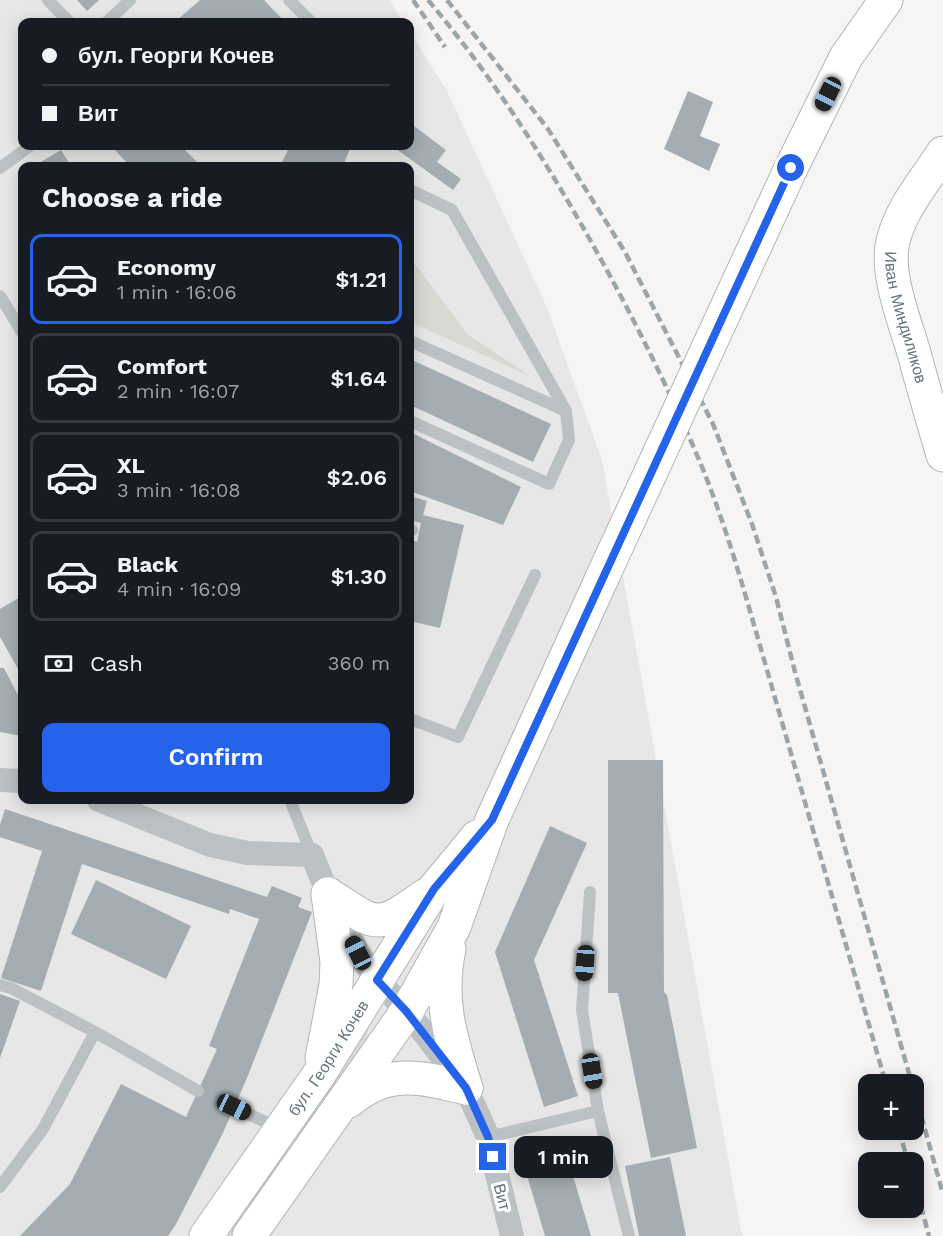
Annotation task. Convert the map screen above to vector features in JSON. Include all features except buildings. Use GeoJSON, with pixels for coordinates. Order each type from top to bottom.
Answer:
{"type":"FeatureCollection","features":[{"type":"Feature","properties":{"kind":"main road","name":"бул. Георги Кочев"},"geometry":{"type":"LineString","coordinates":[[846,57],[859,0]]}},
{"type":"Feature","properties":{"kind":"main road","name":"бул. Георги Кочев"},"geometry":{"type":"LineString","coordinates":[[249,1236],[406,1011],[454,927],[492,820],[791,168],[846,57],[886,0]]}},
{"type":"Feature","properties":{"kind":"main road","name":"Иван Миндиликов"},"geometry":{"type":"LineString","coordinates":[[943,153],[908,204],[892,243],[892,264],[901,311],[943,455]]}},
{"type":"Feature","properties":{"kind":"main road","name":"бул. Георги Кочев"},"geometry":{"type":"LineString","coordinates":[[206,1236],[320,1073],[434,889],[492,820]]}},
{"type":"Feature","properties":{"kind":"main road"},"geometry":{"type":"LineString","coordinates":[[328,894],[365,918],[382,921],[399,914],[434,889]]}},
{"type":"Feature","properties":{"kind":"main road"},"geometry":{"type":"LineString","coordinates":[[320,1073],[336,985],[337,962],[328,894]]}},
{"type":"Feature","properties":{"kind":"main road"},"geometry":{"type":"LineString","coordinates":[[336,1112],[363,1089],[385,1081],[409,1077],[422,1078],[466,1088],[446,1016],[443,992],[454,927]]}},
{"type":"Feature","properties":{"kind":"street"},"geometry":{"type":"LineString","coordinates":[[0,780],[18,781]]}},
{"type":"Feature","properties":{"kind":"street"},"geometry":{"type":"LineString","coordinates":[[109,804],[210,845],[248,853],[312,855]]}},
{"type":"Feature","properties":{"kind":"street","name":"Вит"},"geometry":{"type":"LineString","coordinates":[[312,855],[328,894],[358,953],[377,980],[406,1011],[466,1088],[488,1137],[512,1236]]}},
{"type":"Feature","properties":{"kind":"lane"},"geometry":{"type":"LineString","coordinates":[[48,0],[65,18]]}},
{"type":"Feature","properties":{"kind":"lane"},"geometry":{"type":"LineString","coordinates":[[111,18],[130,0]]}},
{"type":"Feature","properties":{"kind":"lane"},"geometry":{"type":"LineString","coordinates":[[289,0],[306,18]]}},
{"type":"Feature","properties":{"kind":"lane"},"geometry":{"type":"LineString","coordinates":[[0,168],[25,150]]}},
{"type":"Feature","properties":{"kind":"lane"},"geometry":{"type":"LineString","coordinates":[[414,192],[452,210],[566,411],[569,440],[549,484],[414,423]]}},
{"type":"Feature","properties":{"kind":"lane"},"geometry":{"type":"LineString","coordinates":[[0,296],[18,325]]}},
{"type":"Feature","properties":{"kind":"lane"},"geometry":{"type":"LineString","coordinates":[[414,342],[566,411]]}},
{"type":"Feature","properties":{"kind":"lane"},"geometry":{"type":"LineString","coordinates":[[414,720],[458,737],[535,575]]}},
{"type":"Feature","properties":{"kind":"lane"},"geometry":{"type":"LineString","coordinates":[[292,804],[312,855]]}},
{"type":"Feature","properties":{"kind":"lane"},"geometry":{"type":"LineString","coordinates":[[590,892],[582,1011],[598,1111],[629,1236]]}},
{"type":"Feature","properties":{"kind":"lane"},"geometry":{"type":"LineString","coordinates":[[0,985],[11,988],[95,1032],[198,1091]]}},
{"type":"Feature","properties":{"kind":"lane"},"geometry":{"type":"LineString","coordinates":[[0,1186],[43,1129],[95,1032]]}},
{"type":"Feature","properties":{"kind":"lane"},"geometry":{"type":"LineString","coordinates":[[234,1107],[281,1129]]}},
{"type":"Feature","properties":{"kind":"lane"},"geometry":{"type":"LineString","coordinates":[[488,1137],[598,1111]]}},
{"type":"Feature","properties":{"kind":"shaded area"},"geometry":{"type":"Polygon","coordinates":[[[0,0],[389,0],[400,18],[18,18],[18,150],[414,150],[414,38],[447,91],[547,308],[602,460],[742,1236],[0,1236],[0,0]]]}},
{"type":"Feature","properties":{"kind":"shaded area"},"geometry":{"type":"Polygon","coordinates":[[[414,262],[467,334],[530,376],[414,324],[414,262]]]}},
{"type":"Feature","properties":{"kind":"shaded area"},"geometry":{"type":"Polygon","coordinates":[[[368,1027],[366,1044],[231,1236],[217,1236],[368,1027]]]}},
{"type":"Feature","properties":{"kind":"railway"},"geometry":{"type":"LineString","coordinates":[[413,0],[445,47]]}},
{"type":"Feature","properties":{"kind":"railway"},"geometry":{"type":"LineString","coordinates":[[428,0],[505,102],[573,210],[640,334],[700,462],[720,514],[743,586],[883,1074]]}},
{"type":"Feature","properties":{"kind":"railway"},"geometry":{"type":"LineString","coordinates":[[447,0],[548,129],[625,252],[713,424],[752,524],[776,597],[795,672],[909,1074]]}},
{"type":"Feature","properties":{"kind":"railway"},"geometry":{"type":"LineString","coordinates":[[924,1126],[943,1194]]}},
{"type":"Feature","properties":{"kind":"railway"},"geometry":{"type":"LineString","coordinates":[[902,1140],[905,1152]]}},
{"type":"Feature","properties":{"kind":"railway"},"geometry":{"type":"LineString","coordinates":[[924,1217],[929,1236]]}},
{"type":"Feature","properties":{"kind":"route"},"geometry":{"type":"LineString","coordinates":[[493,1157],[488,1137],[466,1088],[406,1011],[377,980],[434,889],[492,820],[791,168]]}}]}
